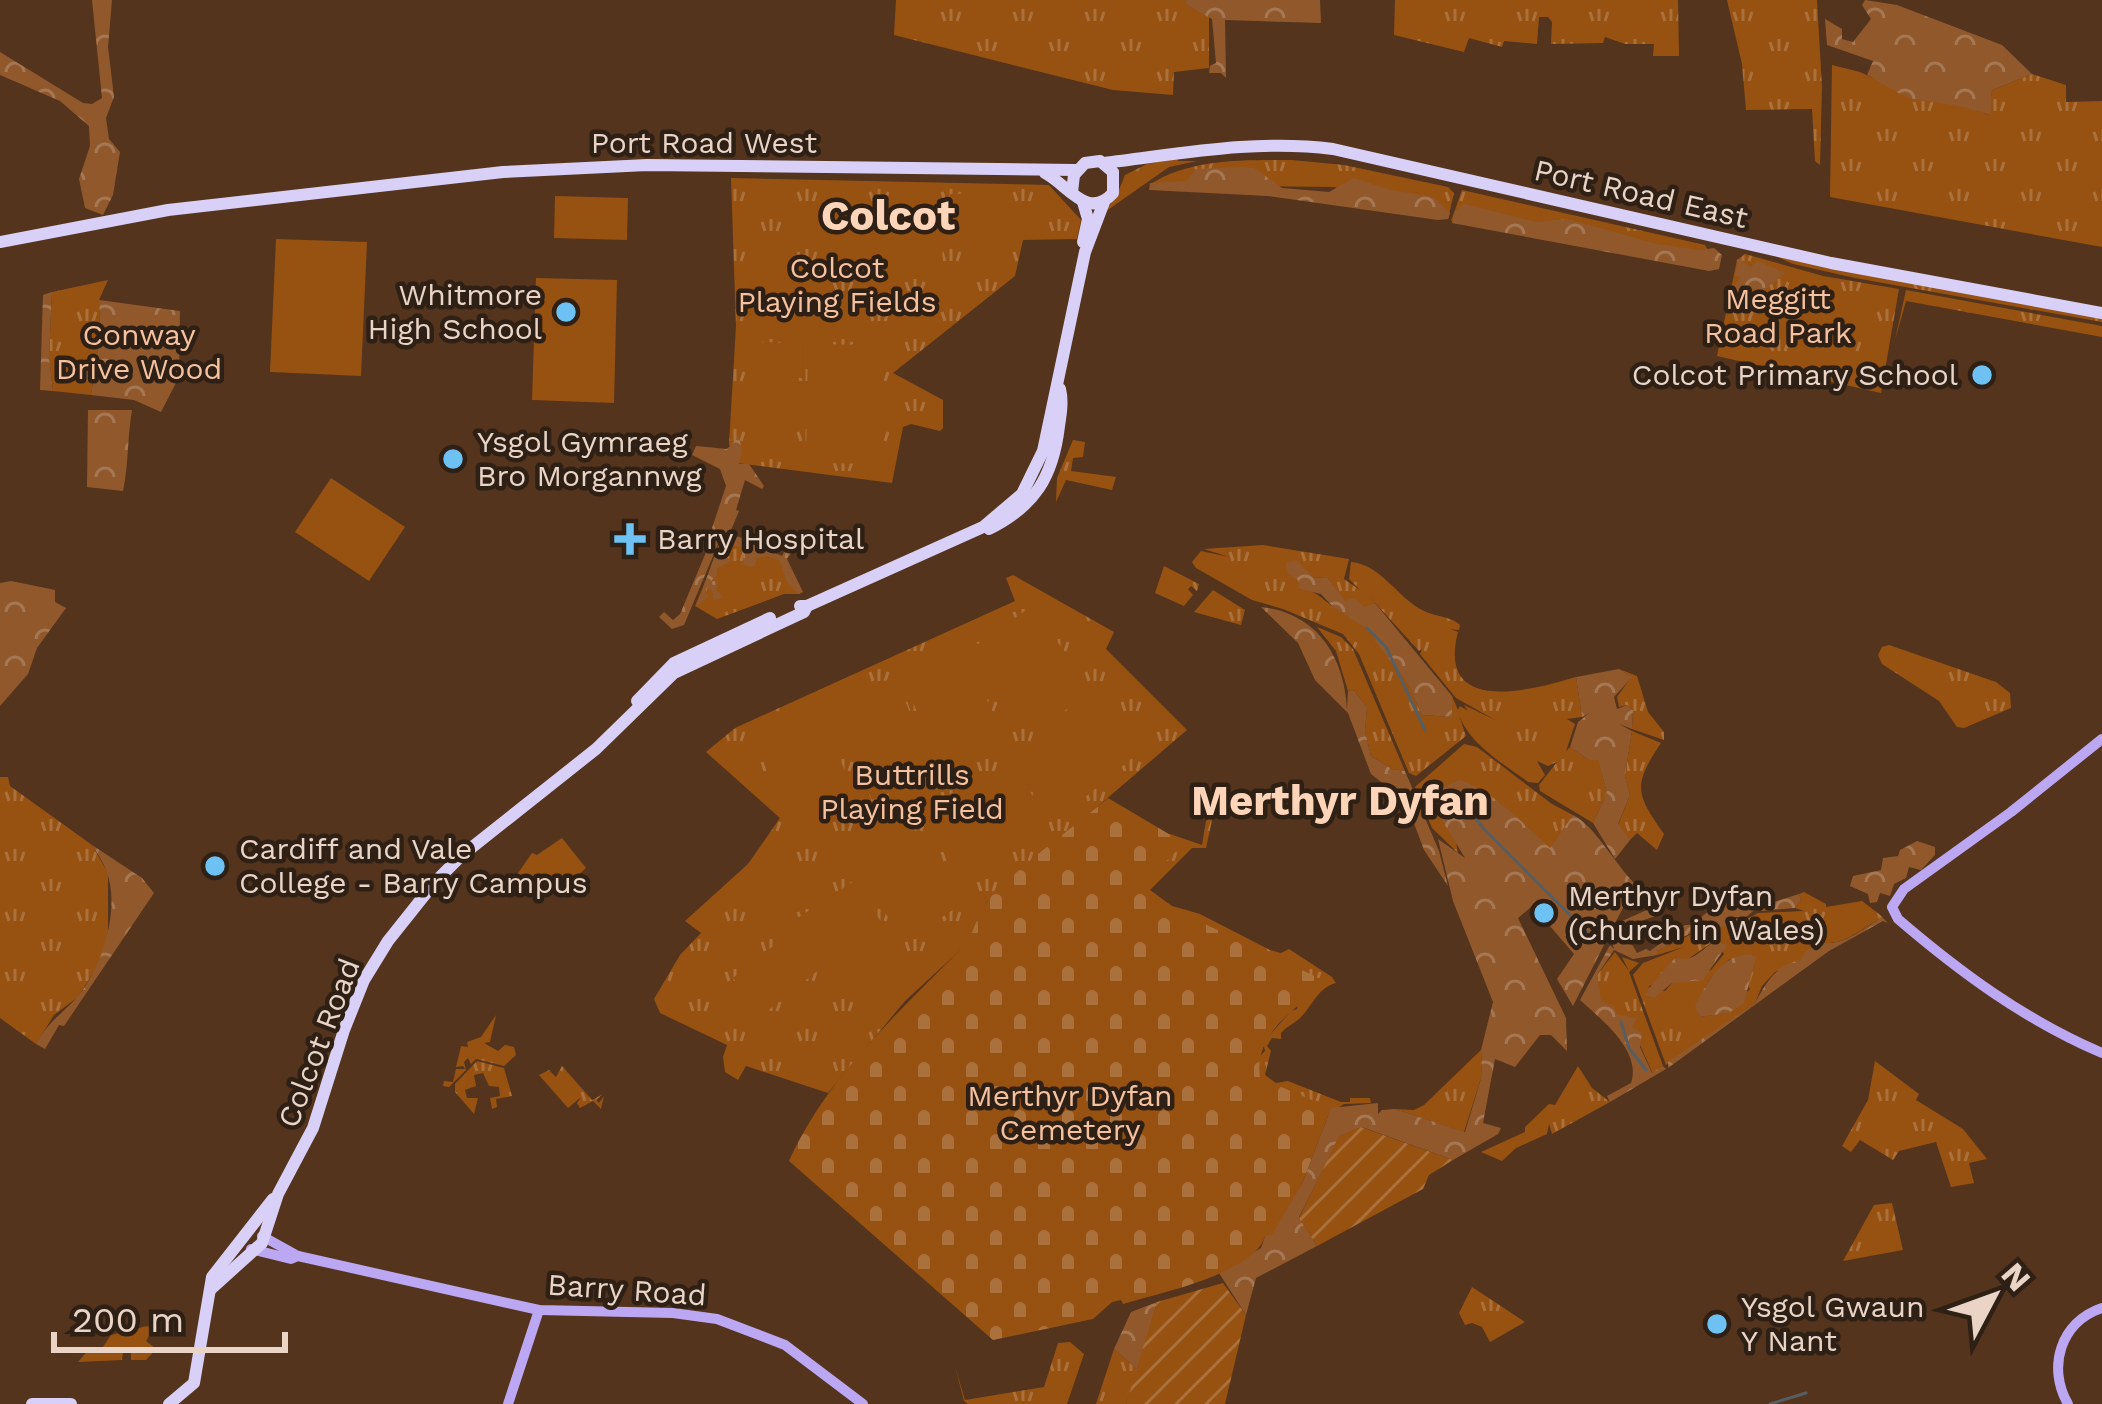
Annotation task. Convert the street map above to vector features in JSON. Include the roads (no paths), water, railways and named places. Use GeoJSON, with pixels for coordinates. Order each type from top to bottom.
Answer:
{"type":"FeatureCollection","features":[{"type":"Feature","properties":{"kind":"main road","name":"Port Road East"},"geometry":{"type":"LineString","coordinates":[[1104,163],[1266,145],[1346,151],[1831,263],[2102,314]]}},
{"type":"Feature","properties":{"kind":"main road","name":"Port Road East"},"geometry":{"type":"LineString","coordinates":[[1116,182],[1131,168],[1167,154]]}},
{"type":"Feature","properties":{"kind":"main road"},"geometry":{"type":"LineString","coordinates":[[1043,171],[1077,197],[1104,202],[1113,193],[1114,172],[1104,163],[1089,161],[1071,180],[1077,197]]}},
{"type":"Feature","properties":{"kind":"main road","name":"Port Road West"},"geometry":{"type":"LineString","coordinates":[[0,242],[328,186],[503,172],[647,164],[1076,170]]}},
{"type":"Feature","properties":{"kind":"main road","name":"Colcot Road"},"geometry":{"type":"LineString","coordinates":[[211,1289],[251,1249],[260,1246],[278,1194],[308,1141],[356,997],[388,941],[461,856],[585,759],[674,663],[800,605],[807,606],[983,527],[988,529],[1021,512],[1045,483],[1057,448],[1060,387],[1085,252],[1088,220],[1077,197]]}},
{"type":"Feature","properties":{"kind":"main road","name":"Colcot Road"},"geometry":{"type":"LineString","coordinates":[[1085,252],[1104,202]]}},
{"type":"Feature","properties":{"kind":"main road","name":"Colcot Road"},"geometry":{"type":"LineString","coordinates":[[163,1404],[194,1376],[217,1268],[278,1194]]}},
{"type":"Feature","properties":{"kind":"main road"},"geometry":{"type":"LineString","coordinates":[[251,1249],[243,1243],[244,1232],[255,1229],[262,1236]]}},
{"type":"Feature","properties":{"kind":"main road"},"geometry":{"type":"LineString","coordinates":[[32,1404],[71,1404]]}},
{"type":"Feature","properties":{"kind":"street"},"geometry":{"type":"LineString","coordinates":[[2102,739],[1893,902],[1898,919],[1976,982],[2052,1030],[2102,1053]]}},
{"type":"Feature","properties":{"kind":"street","name":"Barry Road"},"geometry":{"type":"LineString","coordinates":[[262,1236],[298,1256],[539,1310],[673,1312],[740,1325],[796,1352],[863,1404]]}},
{"type":"Feature","properties":{"kind":"street","name":"Barry Road"},"geometry":{"type":"LineString","coordinates":[[251,1249],[291,1259],[298,1256]]}},
{"type":"Feature","properties":{"kind":"street"},"geometry":{"type":"LineString","coordinates":[[508,1404],[539,1310]]}},
{"type":"Feature","properties":{"kind":"street"},"geometry":{"type":"LineString","coordinates":[[2068,1404],[2056,1362],[2064,1340],[2096,1311]]}},
{"type":"Feature","properties":{"kind":"waterway"},"geometry":{"type":"LineString","coordinates":[[1367,628],[1386,647],[1425,730]]}},
{"type":"Feature","properties":{"kind":"waterway"},"geometry":{"type":"LineString","coordinates":[[1455,792],[1484,829],[1594,939]]}},
{"type":"Feature","properties":{"kind":"waterway"},"geometry":{"type":"LineString","coordinates":[[1621,1022],[1629,1048],[1646,1070]]}},
{"type":"Feature","properties":{"kind":"waterway"},"geometry":{"type":"LineString","coordinates":[[1770,1404],[1806,1393]]}},
{"type":"Feature","properties":{"kind":"place","name":"Whitmore High School"},"geometry":{"type":"Point","coordinates":[566,312]}},
{"type":"Feature","properties":{"kind":"place","name":"Colcot Primary School"},"geometry":{"type":"Point","coordinates":[1982,375]}},
{"type":"Feature","properties":{"kind":"place","name":"Ysgol Gymraeg Bro Morgannwg"},"geometry":{"type":"Point","coordinates":[453,459]}},
{"type":"Feature","properties":{"kind":"place","name":"Barry Hospital"},"geometry":{"type":"Point","coordinates":[630,539]}},
{"type":"Feature","properties":{"kind":"place","name":"Cardiff and Vale College - Barry Campus"},"geometry":{"type":"Point","coordinates":[215,866]}},
{"type":"Feature","properties":{"kind":"place","name":"Merthyr Dyfan (Church in Wales)"},"geometry":{"type":"Point","coordinates":[1544,913]}},
{"type":"Feature","properties":{"kind":"place","name":"Ysgol Gwaun Y Nant"},"geometry":{"type":"Point","coordinates":[1717,1324]}},
{"type":"Feature","properties":{"kind":"district","name":"Colcot"},"geometry":{"type":"Point","coordinates":[888,215]}},
{"type":"Feature","properties":{"kind":"district","name":"Merthyr Dyfan"},"geometry":{"type":"Point","coordinates":[1340,800]}},
{"type":"Feature","properties":{"kind":"park label","name":"Colcot Playing Fields"},"geometry":{"type":"Point","coordinates":[837,285]}},
{"type":"Feature","properties":{"kind":"park label","name":"Meggitt Road Park"},"geometry":{"type":"Point","coordinates":[1778,316]}},
{"type":"Feature","properties":{"kind":"park label","name":"Conway Drive Wood"},"geometry":{"type":"Point","coordinates":[139,352]}},
{"type":"Feature","properties":{"kind":"park label","name":"Buttrills Playing Field"},"geometry":{"type":"Point","coordinates":[912,792]}},
{"type":"Feature","properties":{"kind":"park label","name":"Merthyr Dyfan Cemetery"},"geometry":{"type":"Point","coordinates":[1070,1113]}}]}
